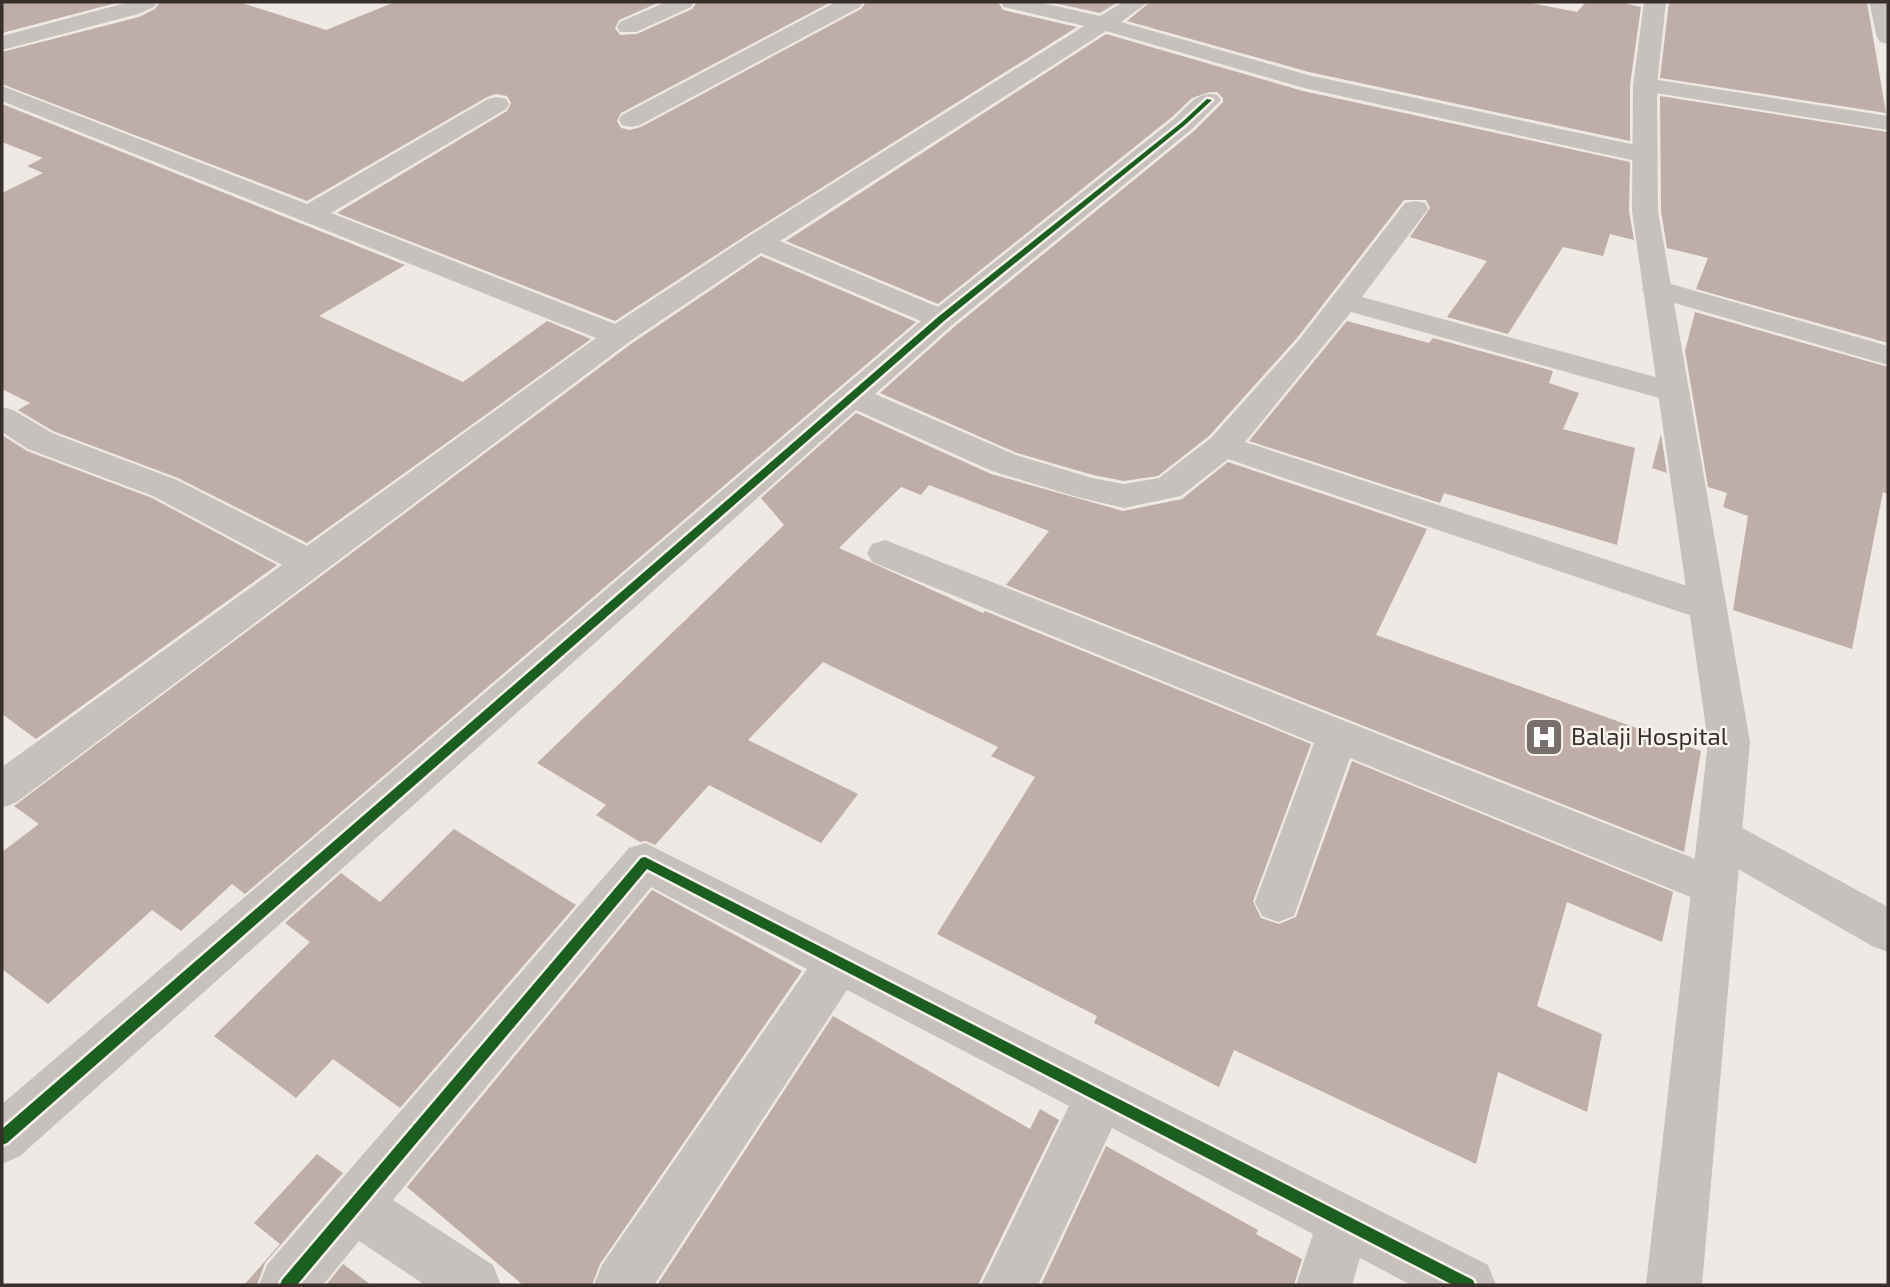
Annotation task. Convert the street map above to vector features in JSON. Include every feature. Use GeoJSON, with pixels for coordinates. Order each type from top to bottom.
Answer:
{"type":"FeatureCollection","features":[{"type":"Feature","properties":{"kind":"street"},"geometry":{"type":"LineString","coordinates":[[2,43],[130,9],[146,2]]}},
{"type":"Feature","properties":{"kind":"street"},"geometry":{"type":"LineString","coordinates":[[628,27],[684,2]]}},
{"type":"Feature","properties":{"kind":"street"},"geometry":{"type":"LineString","coordinates":[[631,120],[852,2]]}},
{"type":"Feature","properties":{"kind":"street"},"geometry":{"type":"LineString","coordinates":[[1012,2],[1105,24],[1316,84],[1645,155]]}},
{"type":"Feature","properties":{"kind":"street"},"geometry":{"type":"LineString","coordinates":[[2,790],[307,562],[618,335],[759,242],[1137,2]]}},
{"type":"Feature","properties":{"kind":"street"},"geometry":{"type":"LineString","coordinates":[[1880,2],[1888,37]]}},
{"type":"Feature","properties":{"kind":"street"},"geometry":{"type":"LineString","coordinates":[[1651,3],[1645,85],[1645,211],[1729,742],[1674,1285]]}},
{"type":"Feature","properties":{"kind":"street"},"geometry":{"type":"LineString","coordinates":[[1645,85],[1888,123]]}},
{"type":"Feature","properties":{"kind":"street"},"geometry":{"type":"LineString","coordinates":[[2,93],[618,335]]}},
{"type":"Feature","properties":{"kind":"street"},"geometry":{"type":"LineString","coordinates":[[2,1138],[941,319],[1183,124],[1209,100]]}},
{"type":"Feature","properties":{"kind":"street"},"geometry":{"type":"LineString","coordinates":[[308,215],[497,104]]}},
{"type":"Feature","properties":{"kind":"street"},"geometry":{"type":"LineString","coordinates":[[854,397],[1004,463],[1089,489],[1125,496],[1169,488],[1223,446],[1310,346],[1415,209]]}},
{"type":"Feature","properties":{"kind":"street"},"geometry":{"type":"LineString","coordinates":[[759,242],[941,319]]}},
{"type":"Feature","properties":{"kind":"street"},"geometry":{"type":"LineString","coordinates":[[1657,289],[1888,356]]}},
{"type":"Feature","properties":{"kind":"street"},"geometry":{"type":"LineString","coordinates":[[1343,301],[1674,392]]}},
{"type":"Feature","properties":{"kind":"street"},"geometry":{"type":"LineString","coordinates":[[2,417],[40,441],[164,488],[307,562]]}},
{"type":"Feature","properties":{"kind":"street"},"geometry":{"type":"LineString","coordinates":[[1223,446],[1708,607]]}},
{"type":"Feature","properties":{"kind":"street"},"geometry":{"type":"LineString","coordinates":[[885,553],[1715,887]]}},
{"type":"Feature","properties":{"kind":"street"},"geometry":{"type":"LineString","coordinates":[[1278,901],[1337,735]]}},
{"type":"Feature","properties":{"kind":"street"},"geometry":{"type":"LineString","coordinates":[[1720,837],[1888,931]]}},
{"type":"Feature","properties":{"kind":"street"},"geometry":{"type":"LineString","coordinates":[[287,1285],[356,1207],[645,862],[1468,1285]]}},
{"type":"Feature","properties":{"kind":"street"},"geometry":{"type":"LineString","coordinates":[[622,1285],[839,962]]}},
{"type":"Feature","properties":{"kind":"street"},"geometry":{"type":"LineString","coordinates":[[1009,1285],[1101,1097]]}},
{"type":"Feature","properties":{"kind":"street"},"geometry":{"type":"LineString","coordinates":[[356,1207],[473,1285]]}},
{"type":"Feature","properties":{"kind":"street"},"geometry":{"type":"LineString","coordinates":[[1324,1285],[1344,1221]]}},
{"type":"Feature","properties":{"kind":"building"},"geometry":{"type":"Polygon","coordinates":[[[2,2],[120,2],[2,33],[2,2]]]}},
{"type":"Feature","properties":{"kind":"building"},"geometry":{"type":"Polygon","coordinates":[[[160,2],[239,2],[326,30],[395,2],[660,2],[619,20],[615,28],[620,35],[637,34],[692,9],[697,2],[831,2],[621,113],[617,121],[621,128],[630,130],[641,127],[861,9],[866,2],[998,2],[1003,10],[1077,27],[615,321],[337,213],[507,111],[511,103],[507,96],[496,94],[487,97],[307,201],[2,84],[2,52],[139,17],[155,9],[160,2]]]}},
{"type":"Feature","properties":{"kind":"building"},"geometry":{"type":"Polygon","coordinates":[[[1049,2],[1118,2],[1100,13],[1049,2]]]}},
{"type":"Feature","properties":{"kind":"building"},"geometry":{"type":"Polygon","coordinates":[[[1150,2],[1526,2],[1577,12],[1586,2],[1619,2],[1641,7],[1630,85],[1630,141],[1309,72],[1127,21],[1150,2]]]}},
{"type":"Feature","properties":{"kind":"building"},"geometry":{"type":"Polygon","coordinates":[[[1669,2],[1867,2],[1886,113],[1660,78],[1669,2]]]}},
{"type":"Feature","properties":{"kind":"building"},"geometry":{"type":"Polygon","coordinates":[[[1106,34],[1303,91],[1630,162],[1629,211],[1634,240],[1610,234],[1603,256],[1563,247],[1508,334],[1447,317],[1487,261],[1410,237],[1430,208],[1426,200],[1404,200],[1297,338],[1209,436],[1158,476],[1124,481],[1017,453],[880,393],[954,327],[1194,131],[1223,102],[1223,98],[1217,92],[1210,92],[1192,98],[1172,117],[938,304],[786,241],[1106,34]]]}},
{"type":"Feature","properties":{"kind":"building"},"geometry":{"type":"Polygon","coordinates":[[[1660,96],[1888,132],[1888,343],[1696,289],[1708,258],[1667,248],[1661,211],[1660,96]]]}},
{"type":"Feature","properties":{"kind":"building"},"geometry":{"type":"Polygon","coordinates":[[[2,104],[405,265],[319,316],[463,382],[547,321],[591,339],[307,543],[178,478],[53,431],[18,410],[30,403],[2,389],[2,193],[43,173],[27,166],[43,158],[2,142],[2,104]]]}},
{"type":"Feature","properties":{"kind":"building"},"geometry":{"type":"Polygon","coordinates":[[[761,256],[916,322],[245,894],[232,884],[181,931],[152,910],[48,1004],[2,969],[2,852],[39,824],[14,806],[631,344],[761,256]]]}},
{"type":"Feature","properties":{"kind":"building"},"geometry":{"type":"Polygon","coordinates":[[[1695,312],[1888,367],[1888,494],[1883,492],[1852,649],[1733,610],[1748,516],[1723,507],[1727,493],[1708,487],[1685,351],[1695,312]]]}},
{"type":"Feature","properties":{"kind":"building"},"geometry":{"type":"Polygon","coordinates":[[[1347,321],[1429,343],[1433,338],[1553,371],[1549,383],[1579,393],[1563,429],[1635,448],[1617,545],[1444,493],[1440,503],[1249,441],[1347,321]]]}},
{"type":"Feature","properties":{"kind":"building"},"geometry":{"type":"Polygon","coordinates":[[[856,413],[991,474],[1123,511],[1182,499],[1228,462],[1427,529],[1376,635],[1701,751],[1684,852],[1006,585],[1049,531],[929,485],[921,495],[901,487],[839,548],[983,613],[985,611],[1311,744],[1253,901],[1261,918],[1279,924],[1296,917],[1352,761],[1673,892],[1662,942],[1567,902],[1537,1006],[1602,1034],[1587,1112],[1498,1072],[1476,1164],[1234,1050],[1219,1087],[1094,1023],[1097,1016],[937,934],[1035,777],[991,756],[998,747],[823,662],[748,740],[858,794],[821,843],[709,785],[655,845],[646,841],[640,842],[596,815],[606,805],[537,763],[784,525],[761,498],[856,413]]]}},
{"type":"Feature","properties":{"kind":"building"},"geometry":{"type":"Polygon","coordinates":[[[1661,434],[1667,473],[1652,468],[1661,434]]]}},
{"type":"Feature","properties":{"kind":"building"},"geometry":{"type":"Polygon","coordinates":[[[2,435],[27,451],[152,498],[277,565],[36,739],[2,714],[2,435]]]}},
{"type":"Feature","properties":{"kind":"building"},"geometry":{"type":"Polygon","coordinates":[[[454,829],[576,905],[400,1108],[333,1059],[296,1098],[214,1036],[310,942],[285,923],[341,873],[380,902],[454,829]]]}},
{"type":"Feature","properties":{"kind":"building"},"geometry":{"type":"Polygon","coordinates":[[[652,890],[802,971],[600,1264],[592,1285],[523,1285],[407,1187],[652,890]]]}},
{"type":"Feature","properties":{"kind":"building"},"geometry":{"type":"Polygon","coordinates":[[[833,1016],[1030,1129],[1040,1109],[1059,1120],[978,1285],[657,1285],[833,1016]]]}},
{"type":"Feature","properties":{"kind":"building"},"geometry":{"type":"Polygon","coordinates":[[[1106,1146],[1258,1230],[1256,1234],[1302,1259],[1294,1285],[1041,1285],[1106,1146]]]}},
{"type":"Feature","properties":{"kind":"building"},"geometry":{"type":"Polygon","coordinates":[[[317,1154],[343,1173],[265,1263],[257,1285],[244,1285],[280,1244],[254,1223],[317,1154]]]}},
{"type":"Feature","properties":{"kind":"building"},"geometry":{"type":"Polygon","coordinates":[[[343,1264],[371,1285],[326,1285],[343,1264]]]}},
{"type":"Feature","properties":{"kind":"cycle path"},"geometry":{"type":"LineString","coordinates":[[2,1138],[941,319],[1183,124],[1209,100]]}},
{"type":"Feature","properties":{"kind":"cycle path"},"geometry":{"type":"LineString","coordinates":[[287,1285],[645,862],[1468,1285]]}},
{"type":"Feature","properties":{"kind":"place","name":"Balaji Hospital"},"geometry":{"type":"Point","coordinates":[1544,737]}}]}
